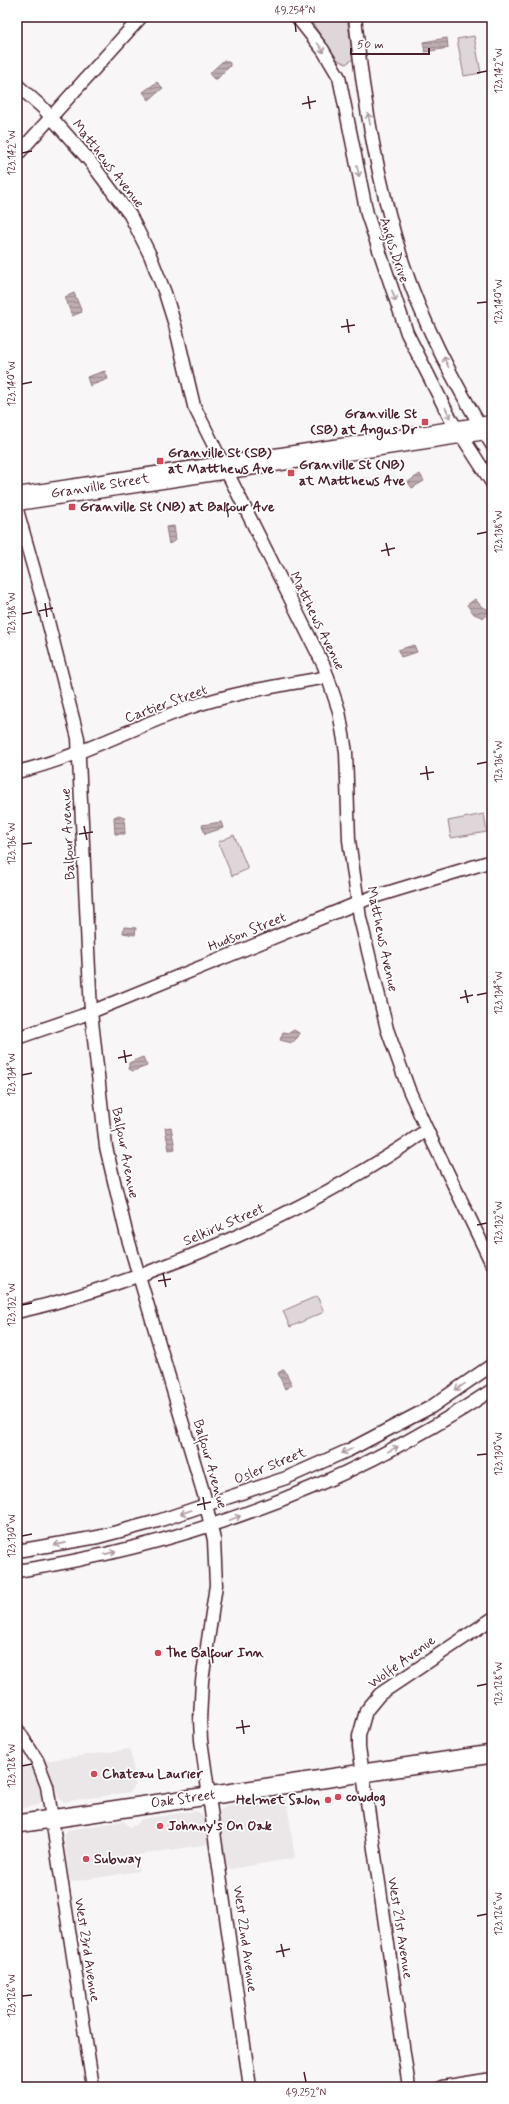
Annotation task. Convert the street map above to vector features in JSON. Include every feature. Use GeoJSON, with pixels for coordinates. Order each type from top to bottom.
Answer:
{"type":"FeatureCollection","features":[{"type":"Feature","properties":{"kind":"highway","name":"Granville Street"},"geometry":{"type":"LineString","coordinates":[[17,499],[459,432],[489,433]]}},
{"type":"Feature","properties":{"kind":"main road","name":"Oak Street"},"geometry":{"type":"LineString","coordinates":[[17,1824],[492,1754]]}},
{"type":"Feature","properties":{"kind":"street"},"geometry":{"type":"LineString","coordinates":[[17,155],[141,17]]}},
{"type":"Feature","properties":{"kind":"street","name":"Angus Drive"},"geometry":{"type":"LineString","coordinates":[[297,17],[323,50],[339,77],[367,214],[385,273],[407,333],[459,432],[492,483]]}},
{"type":"Feature","properties":{"kind":"street","name":"Angus Drive"},"geometry":{"type":"LineString","coordinates":[[355,17],[361,73],[388,209],[404,264],[429,326],[447,365],[489,433]]}},
{"type":"Feature","properties":{"kind":"street"},"geometry":{"type":"LineString","coordinates":[[339,77],[361,73]]}},
{"type":"Feature","properties":{"kind":"street","name":"Matthews Avenue"},"geometry":{"type":"LineString","coordinates":[[17,85],[50,117],[89,160],[126,210],[150,255],[175,325],[194,406],[223,468],[318,651],[339,711],[346,752],[349,840],[358,902],[375,983],[387,1029],[409,1090],[492,1264]]}},
{"type":"Feature","properties":{"kind":"street","name":"Balfour Avenue"},"geometry":{"type":"LineString","coordinates":[[17,510],[42,598],[78,738],[91,1012],[106,1148],[126,1232],[206,1506],[214,1540],[216,1577],[204,1661],[200,1720],[208,1795]]}},
{"type":"Feature","properties":{"kind":"street","name":"Cartier Street"},"geometry":{"type":"LineString","coordinates":[[17,772],[79,752],[186,709],[258,690],[328,677]]}},
{"type":"Feature","properties":{"kind":"street","name":"Hudson Street"},"geometry":{"type":"LineString","coordinates":[[17,1038],[91,1012],[358,902],[492,861]]}},
{"type":"Feature","properties":{"kind":"street","name":"Selkirk Street"},"geometry":{"type":"LineString","coordinates":[[17,1312],[60,1303],[139,1276],[215,1246],[281,1216],[352,1179],[427,1130]]}},
{"type":"Feature","properties":{"kind":"street","name":"Osler Street"},"geometry":{"type":"LineString","coordinates":[[17,1551],[98,1537],[158,1521],[286,1478],[349,1450],[431,1407],[492,1365]]}},
{"type":"Feature","properties":{"kind":"street"},"geometry":{"type":"LineString","coordinates":[[17,1571],[101,1556],[163,1541],[211,1526],[290,1497],[355,1469],[443,1423],[492,1390]]}},
{"type":"Feature","properties":{"kind":"street","name":"Wolfe Avenue"},"geometry":{"type":"LineString","coordinates":[[362,1774],[359,1736],[370,1705],[380,1694],[492,1619]]}},
{"type":"Feature","properties":{"kind":"street","name":"West 23rd Avenue"},"geometry":{"type":"LineString","coordinates":[[17,1729],[40,1767],[47,1786],[93,2087]]}},
{"type":"Feature","properties":{"kind":"street","name":"West 21st Avenue"},"geometry":{"type":"LineString","coordinates":[[362,1774],[409,2087]]}},
{"type":"Feature","properties":{"kind":"street","name":"West 22nd Avenue"},"geometry":{"type":"LineString","coordinates":[[208,1795],[250,2087]]}},
{"type":"Feature","properties":{"kind":"street"},"geometry":{"type":"LineString","coordinates":[[442,2087],[492,2079]]}},
{"type":"Feature","properties":{"kind":"shaded area"},"geometry":{"type":"Polygon","coordinates":[[[308,17],[347,17],[353,59],[346,64],[338,60],[308,17]]]}},
{"type":"Feature","properties":{"kind":"shaded area"},"geometry":{"type":"Polygon","coordinates":[[[474,36],[481,73],[464,76],[457,39],[474,36]]]}},
{"type":"Feature","properties":{"kind":"shaded area"},"geometry":{"type":"Polygon","coordinates":[[[447,38],[448,48],[425,52],[423,42],[447,38]]]}},
{"type":"Feature","properties":{"kind":"shaded area"},"geometry":{"type":"Polygon","coordinates":[[[224,60],[230,63],[230,66],[217,79],[214,79],[210,75],[211,72],[224,60]]]}},
{"type":"Feature","properties":{"kind":"shaded area"},"geometry":{"type":"Polygon","coordinates":[[[157,82],[163,88],[149,100],[143,92],[157,82]]]}},
{"type":"Feature","properties":{"kind":"shaded area"},"geometry":{"type":"Polygon","coordinates":[[[74,293],[82,312],[72,316],[65,297],[74,293]]]}},
{"type":"Feature","properties":{"kind":"shaded area"},"geometry":{"type":"Polygon","coordinates":[[[105,371],[108,379],[90,386],[87,377],[105,371]]]}},
{"type":"Feature","properties":{"kind":"shaded area"},"geometry":{"type":"Polygon","coordinates":[[[420,474],[424,481],[412,488],[408,482],[420,474]]]}},
{"type":"Feature","properties":{"kind":"shaded area"},"geometry":{"type":"Polygon","coordinates":[[[174,526],[176,540],[169,544],[166,527],[174,526]]]}},
{"type":"Feature","properties":{"kind":"shaded area"},"geometry":{"type":"Polygon","coordinates":[[[475,599],[481,606],[489,610],[484,618],[474,614],[467,605],[475,599]]]}},
{"type":"Feature","properties":{"kind":"shaded area"},"geometry":{"type":"Polygon","coordinates":[[[414,645],[417,652],[401,657],[398,650],[414,645]]]}},
{"type":"Feature","properties":{"kind":"shaded area"},"geometry":{"type":"Polygon","coordinates":[[[484,814],[487,832],[451,838],[448,821],[484,814]]]}},
{"type":"Feature","properties":{"kind":"shaded area"},"geometry":{"type":"Polygon","coordinates":[[[119,815],[124,817],[125,834],[115,834],[114,817],[119,815]]]}},
{"type":"Feature","properties":{"kind":"shaded area"},"geometry":{"type":"Polygon","coordinates":[[[221,822],[223,828],[205,834],[202,825],[221,822]]]}},
{"type":"Feature","properties":{"kind":"shaded area"},"geometry":{"type":"Polygon","coordinates":[[[234,835],[248,869],[232,876],[218,842],[234,835]]]}},
{"type":"Feature","properties":{"kind":"shaded area"},"geometry":{"type":"Polygon","coordinates":[[[124,927],[136,928],[135,935],[123,933],[124,927]]]}},
{"type":"Feature","properties":{"kind":"shaded area"},"geometry":{"type":"Polygon","coordinates":[[[294,1030],[299,1033],[298,1037],[292,1043],[280,1040],[283,1032],[289,1033],[294,1030]]]}},
{"type":"Feature","properties":{"kind":"shaded area"},"geometry":{"type":"Polygon","coordinates":[[[143,1057],[147,1066],[133,1071],[129,1069],[129,1063],[143,1057]]]}},
{"type":"Feature","properties":{"kind":"shaded area"},"geometry":{"type":"Polygon","coordinates":[[[171,1127],[175,1149],[169,1150],[165,1128],[171,1127]]]}},
{"type":"Feature","properties":{"kind":"shaded area"},"geometry":{"type":"Polygon","coordinates":[[[317,1296],[324,1312],[290,1327],[283,1311],[317,1296]]]}},
{"type":"Feature","properties":{"kind":"shaded area"},"geometry":{"type":"Polygon","coordinates":[[[284,1369],[292,1385],[285,1389],[278,1373],[284,1369]]]}},
{"type":"Feature","properties":{"kind":"shaded area","name":"Chateau Laurier"},"geometry":{"type":"Polygon","coordinates":[[[130,1749],[136,1786],[133,1786],[130,1792],[64,1802],[59,1798],[44,1761],[130,1749]]]}},
{"type":"Feature","properties":{"kind":"shaded area"},"geometry":{"type":"Polygon","coordinates":[[[31,1763],[41,1786],[42,1798],[38,1805],[17,1809],[17,1765],[31,1763]]]}},
{"type":"Feature","properties":{"kind":"shaded area"},"geometry":{"type":"Polygon","coordinates":[[[286,1797],[295,1858],[230,1869],[229,1866],[225,1865],[218,1820],[219,1811],[227,1806],[286,1797]]]}},
{"type":"Feature","properties":{"kind":"shaded area"},"geometry":{"type":"Polygon","coordinates":[[[195,1811],[200,1813],[205,1819],[209,1844],[137,1855],[139,1871],[70,1882],[64,1837],[67,1830],[124,1821],[129,1827],[137,1825],[141,1819],[195,1811]]]}},
{"type":"Feature","properties":{"kind":"place","name":"Granville St (SB) at Angus Dr"},"geometry":{"type":"Point","coordinates":[425,422]}},
{"type":"Feature","properties":{"kind":"place","name":"Granville St (SB) at Matthews Ave"},"geometry":{"type":"Point","coordinates":[160,461]}},
{"type":"Feature","properties":{"kind":"place","name":"Granville St (NB) at Matthews Ave"},"geometry":{"type":"Point","coordinates":[291,473]}},
{"type":"Feature","properties":{"kind":"place","name":"Granville St (NB) at Balfour Ave"},"geometry":{"type":"Point","coordinates":[72,507]}},
{"type":"Feature","properties":{"kind":"place","name":"The Balfour Inn"},"geometry":{"type":"Point","coordinates":[158,1653]}},
{"type":"Feature","properties":{"kind":"place","name":"Chateau Laurier"},"geometry":{"type":"Point","coordinates":[94,1774]}},
{"type":"Feature","properties":{"kind":"place","name":"cowdog"},"geometry":{"type":"Point","coordinates":[338,1797]}},
{"type":"Feature","properties":{"kind":"place","name":"Helmet Salon"},"geometry":{"type":"Point","coordinates":[328,1800]}},
{"type":"Feature","properties":{"kind":"place","name":"Johnny's On Oak"},"geometry":{"type":"Point","coordinates":[160,1826]}},
{"type":"Feature","properties":{"kind":"place","name":"Subway"},"geometry":{"type":"Point","coordinates":[86,1859]}}]}
